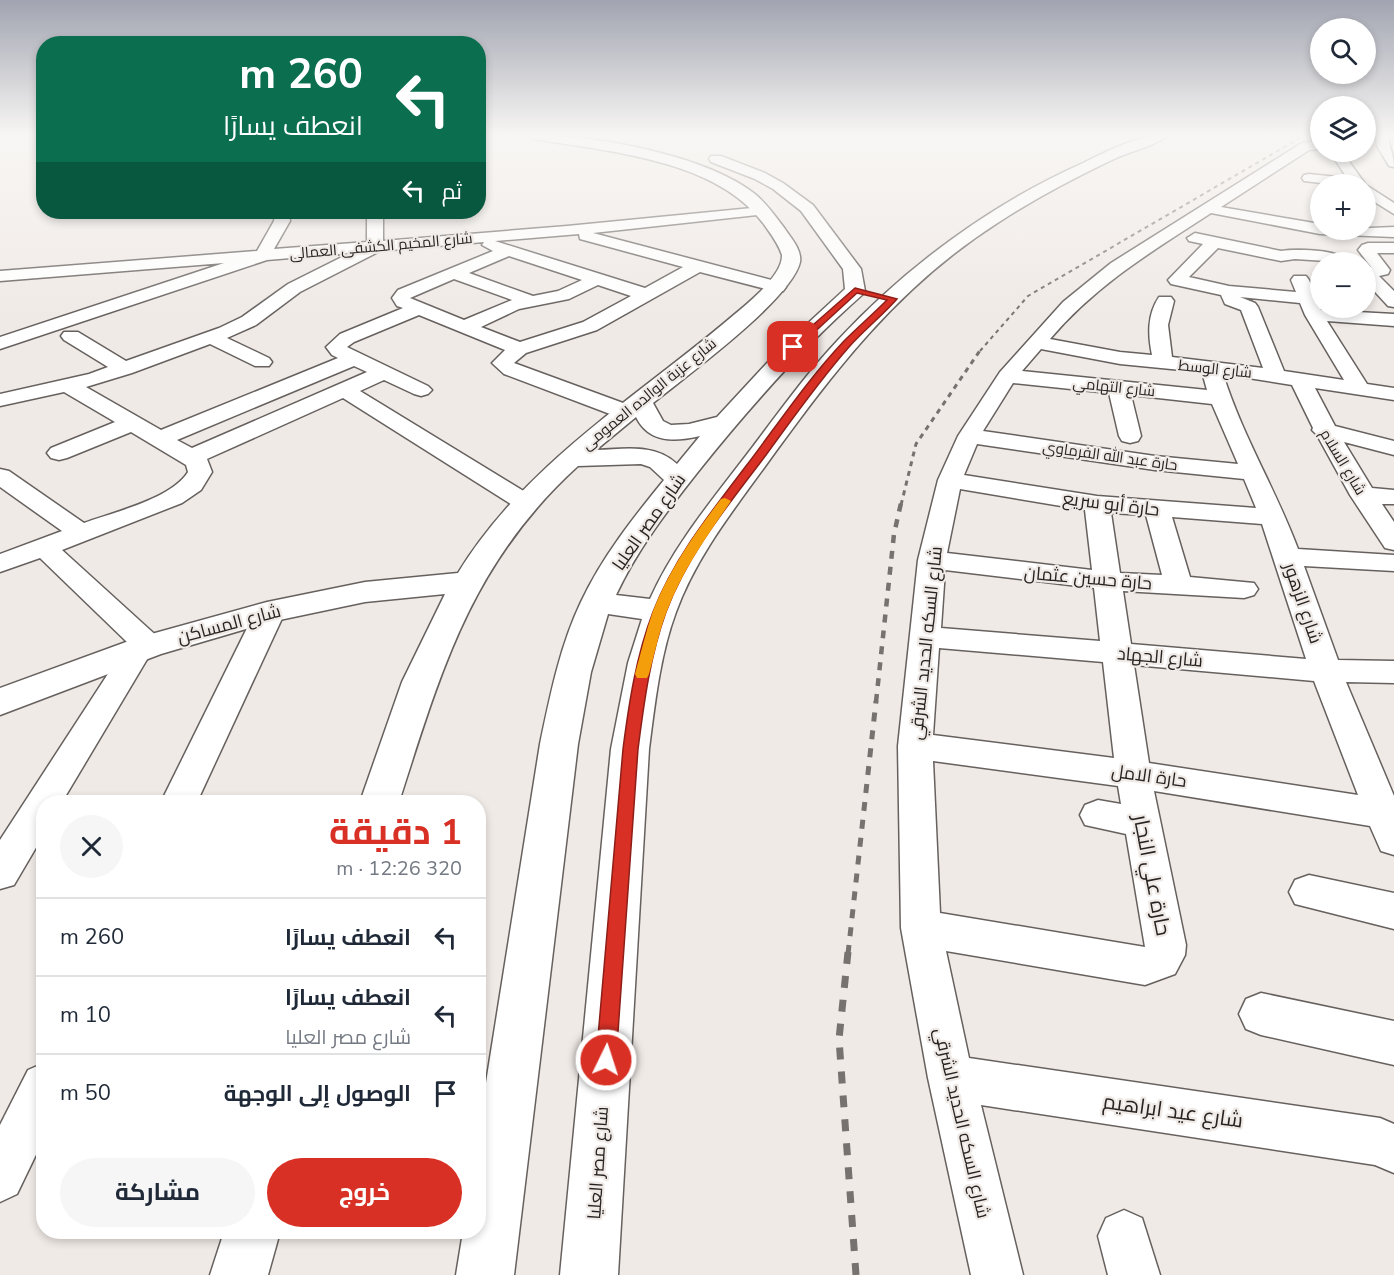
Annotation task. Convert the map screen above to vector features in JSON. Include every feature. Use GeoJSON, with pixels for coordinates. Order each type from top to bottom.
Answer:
{"type":"FeatureCollection","features":[{"type":"Feature","properties":{"kind":"street","name":"شارع عزبة الوالده العمومى"},"geometry":{"type":"LineString","coordinates":[[382,795],[411,702],[435,642],[467,582],[496,540],[526,503],[568,459],[777,287],[790,271],[790,251],[762,211],[745,194]]}},
{"type":"Feature","properties":{"kind":"street","name":"شارع عزبة الوالده العمومى"},"geometry":{"type":"LineString","coordinates":[[789,194],[807,208],[848,262],[855,276],[855,291]]}},
{"type":"Feature","properties":{"kind":"street","name":"شارع مصر العليا"},"geometry":{"type":"LineString","coordinates":[[589,1275],[630,749],[637,698],[647,652],[660,611],[680,569],[704,529],[825,369],[855,335],[946,252],[1031,194]]}},
{"type":"Feature","properties":{"kind":"street","name":"شارع السكه الحديد الشرقي"},"geometry":{"type":"LineString","coordinates":[[997,1275],[951,1078],[921,928],[915,746],[932,560],[950,480],[969,436],[1007,376],[1069,306],[1105,276],[1231,194]]}},
{"type":"Feature","properties":{"kind":"street"},"geometry":{"type":"LineString","coordinates":[[1376,198],[1394,210]]}},
{"type":"Feature","properties":{"kind":"street","name":"شارع المخيم الكشفى العمالى"},"geometry":{"type":"LineString","coordinates":[[0,276],[567,231],[762,211]]}},
{"type":"Feature","properties":{"kind":"street"},"geometry":{"type":"LineString","coordinates":[[1190,221],[1261,213],[1310,226]]}},
{"type":"Feature","properties":{"kind":"street"},"geometry":{"type":"LineString","coordinates":[[0,343],[262,256],[282,219]]}},
{"type":"Feature","properties":{"kind":"street"},"geometry":{"type":"LineString","coordinates":[[0,400],[68,386],[125,369],[212,338],[249,321],[294,288],[375,247],[375,219]]}},
{"type":"Feature","properties":{"kind":"street"},"geometry":{"type":"LineString","coordinates":[[1376,220],[1394,222]]}},
{"type":"Feature","properties":{"kind":"street"},"geometry":{"type":"LineString","coordinates":[[1190,221],[1274,237],[1292,250],[1309,288],[1230,291],[1177,280],[1204,253]]}},
{"type":"Feature","properties":{"kind":"street"},"geometry":{"type":"LineString","coordinates":[[1190,221],[1204,253],[1214,268]]}},
{"type":"Feature","properties":{"kind":"street"},"geometry":{"type":"LineString","coordinates":[[567,231],[777,287]]}},
{"type":"Feature","properties":{"kind":"street"},"geometry":{"type":"LineString","coordinates":[[1376,231],[1394,232]]}},
{"type":"Feature","properties":{"kind":"street"},"geometry":{"type":"LineString","coordinates":[[469,239],[647,295]]}},
{"type":"Feature","properties":{"kind":"street"},"geometry":{"type":"LineString","coordinates":[[1204,253],[1228,258],[1239,247],[1285,256],[1292,250],[1336,251],[1331,240]]}},
{"type":"Feature","properties":{"kind":"street"},"geometry":{"type":"LineString","coordinates":[[1394,248],[1366,248],[1382,269],[1380,272],[1366,272],[1394,302]]}},
{"type":"Feature","properties":{"kind":"street"},"geometry":{"type":"LineString","coordinates":[[507,251],[404,294],[401,298],[403,302],[519,349]]}},
{"type":"Feature","properties":{"kind":"street"},"geometry":{"type":"LineString","coordinates":[[698,266],[590,326],[519,349],[502,363],[505,367],[633,407],[653,426],[669,433],[690,432],[725,422]]}},
{"type":"Feature","properties":{"kind":"street"},"geometry":{"type":"LineString","coordinates":[[453,273],[534,302]]}},
{"type":"Feature","properties":{"kind":"street"},"geometry":{"type":"LineString","coordinates":[[464,327],[505,308],[562,295],[597,279]]}},
{"type":"Feature","properties":{"kind":"street","name":"شارع مصر العليا"},"geometry":{"type":"LineString","coordinates":[[485,1275],[559,744],[568,691],[581,644],[597,602],[626,549],[679,479],[725,422],[793,347],[855,291]]}},
{"type":"Feature","properties":{"kind":"street"},"geometry":{"type":"LineString","coordinates":[[855,291],[893,299]]}},
{"type":"Feature","properties":{"kind":"street"},"geometry":{"type":"LineString","coordinates":[[1230,291],[1231,300],[1249,307],[1268,351],[1275,375]]}},
{"type":"Feature","properties":{"kind":"street"},"geometry":{"type":"LineString","coordinates":[[0,360],[151,309],[164,299],[162,295],[155,292]]}},
{"type":"Feature","properties":{"kind":"street"},"geometry":{"type":"LineString","coordinates":[[1164,364],[1158,340],[1158,319],[1165,301]]}},
{"type":"Feature","properties":{"kind":"street"},"geometry":{"type":"LineString","coordinates":[[419,308],[338,343],[336,347],[339,351],[421,390]]}},
{"type":"Feature","properties":{"kind":"street"},"geometry":{"type":"LineString","coordinates":[[1316,318],[1360,389]]}},
{"type":"Feature","properties":{"kind":"street"},"geometry":{"type":"LineString","coordinates":[[1362,318],[1394,320]]}},
{"type":"Feature","properties":{"kind":"street"},"geometry":{"type":"LineString","coordinates":[[71,336],[125,369]]}},
{"type":"Feature","properties":{"kind":"street"},"geometry":{"type":"LineString","coordinates":[[212,338],[262,362]]}},
{"type":"Feature","properties":{"kind":"street","name":"شارع الوسط"},"geometry":{"type":"LineString","coordinates":[[1035,342],[1164,364],[1275,375],[1394,394]]}},
{"type":"Feature","properties":{"kind":"street"},"geometry":{"type":"LineString","coordinates":[[160,439],[355,358]]}},
{"type":"Feature","properties":{"kind":"street","name":"شارع الزهور"},"geometry":{"type":"LineString","coordinates":[[1212,367],[1220,398],[1273,517],[1326,671],[1390,822]]}},
{"type":"Feature","properties":{"kind":"street"},"geometry":{"type":"LineString","coordinates":[[191,457],[385,372]]}},
{"type":"Feature","properties":{"kind":"street","name":"شارع التهامي"},"geometry":{"type":"LineString","coordinates":[[1007,376],[1220,398]]}},
{"type":"Feature","properties":{"kind":"street","name":"شارع السلام"},"geometry":{"type":"LineString","coordinates":[[1300,379],[1323,430],[1362,495],[1394,542]]}},
{"type":"Feature","properties":{"kind":"street"},"geometry":{"type":"LineString","coordinates":[[0,564],[173,498],[192,485],[200,472],[197,461],[191,457],[68,386]]}},
{"type":"Feature","properties":{"kind":"street"},"geometry":{"type":"LineString","coordinates":[[1118,387],[1130,436]]}},
{"type":"Feature","properties":{"kind":"street"},"geometry":{"type":"LineString","coordinates":[[344,390],[526,503]]}},
{"type":"Feature","properties":{"kind":"street"},"geometry":{"type":"LineString","coordinates":[[59,453],[133,423]]}},
{"type":"Feature","properties":{"kind":"street"},"geometry":{"type":"LineString","coordinates":[[1323,430],[1394,448]]}},
{"type":"Feature","properties":{"kind":"street","name":"حارة عبد الله الفرماوي"},"geometry":{"type":"LineString","coordinates":[[969,436],[1143,462],[1252,473]]}},
{"type":"Feature","properties":{"kind":"street"},"geometry":{"type":"LineString","coordinates":[[568,459],[643,456],[659,461],[679,479]]}},
{"type":"Feature","properties":{"kind":"street"},"geometry":{"type":"LineString","coordinates":[[0,476],[82,533]]}},
{"type":"Feature","properties":{"kind":"street","name":"حارة أبو سريع"},"geometry":{"type":"LineString","coordinates":[[950,480],[1097,504],[1273,517]]}},
{"type":"Feature","properties":{"kind":"street"},"geometry":{"type":"LineString","coordinates":[[1362,495],[1394,497]]}},
{"type":"Feature","properties":{"kind":"street","name":"حارة علي النجار"},"geometry":{"type":"LineString","coordinates":[[921,928],[1145,966],[1157,964],[1165,958],[1167,950],[1133,774],[1115,653],[1109,581],[1097,504]]}},
{"type":"Feature","properties":{"kind":"street"},"geometry":{"type":"LineString","coordinates":[[1157,510],[1179,586]]}},
{"type":"Feature","properties":{"kind":"street"},"geometry":{"type":"LineString","coordinates":[[44,548],[143,649],[50,795]]}},
{"type":"Feature","properties":{"kind":"street"},"geometry":{"type":"LineString","coordinates":[[1288,557],[1394,563]]}},
{"type":"Feature","properties":{"kind":"street","name":"حارة حسين عثمان"},"geometry":{"type":"LineString","coordinates":[[932,560],[1109,581],[1244,589]]}},
{"type":"Feature","properties":{"kind":"street","name":"شارع المساكن"},"geometry":{"type":"LineString","coordinates":[[0,702],[143,649],[270,612],[365,592],[467,582]]}},
{"type":"Feature","properties":{"kind":"street"},"geometry":{"type":"LineString","coordinates":[[597,602],[660,611]]}},
{"type":"Feature","properties":{"kind":"street"},"geometry":{"type":"LineString","coordinates":[[182,795],[270,612]]}},
{"type":"Feature","properties":{"kind":"street","name":"شارع الجهاد"},"geometry":{"type":"LineString","coordinates":[[926,637],[1326,671],[1394,672]]}},
{"type":"Feature","properties":{"kind":"street","name":"حارة الامل"},"geometry":{"type":"LineString","coordinates":[[915,746],[1133,774],[1390,822]]}},
{"type":"Feature","properties":{"kind":"street"},"geometry":{"type":"LineString","coordinates":[[1098,815],[1142,822]]}},
{"type":"Feature","properties":{"kind":"street"},"geometry":{"type":"LineString","coordinates":[[0,873],[36,817]]}},
{"type":"Feature","properties":{"kind":"street"},"geometry":{"type":"LineString","coordinates":[[1309,892],[1394,911]]}},
{"type":"Feature","properties":{"kind":"street"},"geometry":{"type":"LineString","coordinates":[[1261,1014],[1394,1043]]}},
{"type":"Feature","properties":{"kind":"street","name":"شارع عيد ابراهيم"},"geometry":{"type":"LineString","coordinates":[[951,1078],[1380,1142],[1394,1149]]}},
{"type":"Feature","properties":{"kind":"street"},"geometry":{"type":"LineString","coordinates":[[0,1177],[36,1103]]}},
{"type":"Feature","properties":{"kind":"street"},"geometry":{"type":"LineString","coordinates":[[239,1275],[250,1239]]}},
{"type":"Feature","properties":{"kind":"railway"},"geometry":{"type":"LineString","coordinates":[[980,351],[1028,296],[1203,194]]}},
{"type":"Feature","properties":{"kind":"railway"},"geometry":{"type":"LineString","coordinates":[[901,505],[916,444],[981,349]]}},
{"type":"Feature","properties":{"kind":"railway"},"geometry":{"type":"LineString","coordinates":[[876,702],[894,534],[901,503]]}},
{"type":"Feature","properties":{"kind":"railway"},"geometry":{"type":"LineString","coordinates":[[848,954],[876,701]]}},
{"type":"Feature","properties":{"kind":"railway"},"geometry":{"type":"LineString","coordinates":[[848,952],[839,1039],[856,1275]]}},
{"type":"Feature","properties":{"kind":"slow traffic"},"geometry":{"type":"LineString","coordinates":[[642,674],[660,611],[680,569],[704,529],[725,501]]}},
{"type":"Feature","properties":{"kind":"route"},"geometry":{"type":"LineString","coordinates":[[606,1060],[630,749],[637,698],[647,652],[660,611],[680,569],[704,529],[825,369],[847,343],[893,299],[855,291],[793,347]]}}]}
